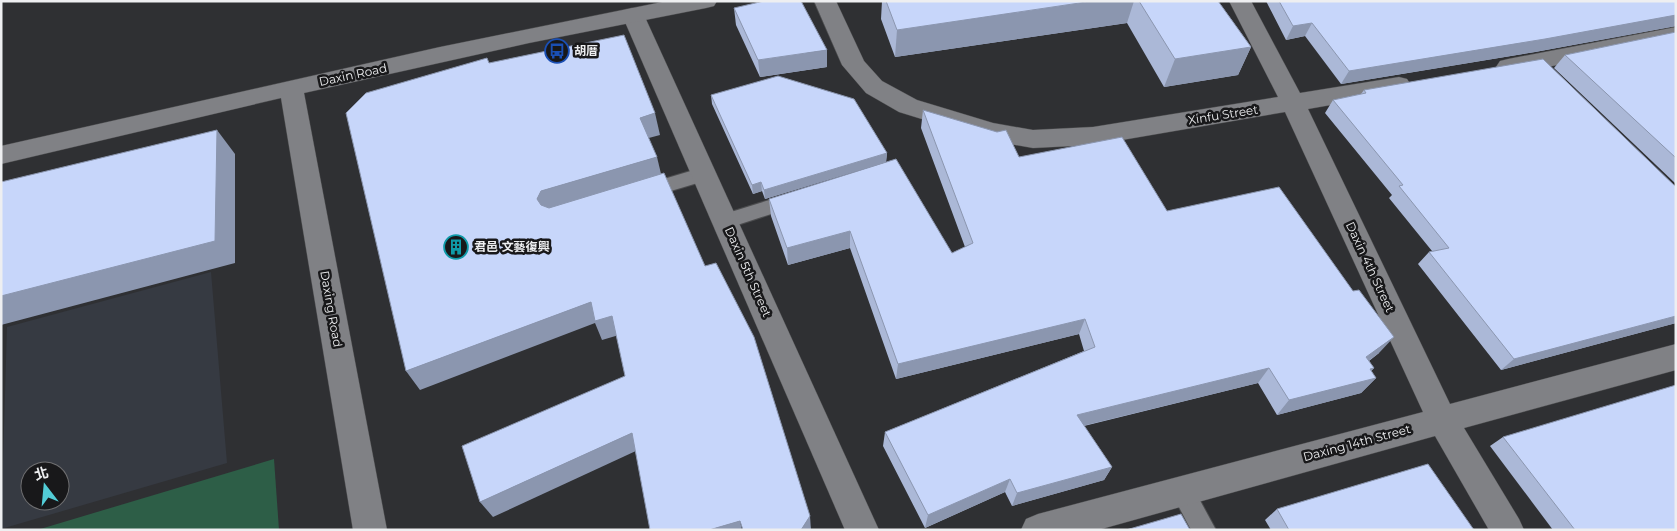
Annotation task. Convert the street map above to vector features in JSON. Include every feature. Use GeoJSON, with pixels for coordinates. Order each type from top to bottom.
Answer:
{"type":"FeatureCollection","features":[{"type":"Feature","properties":{"kind":"street","name":"Daxin Road"},"geometry":{"type":"LineString","coordinates":[[1,155],[291,88],[633,14],[706,1]]}},
{"type":"Feature","properties":{"kind":"street","name":"Xinfu Street"},"geometry":{"type":"LineString","coordinates":[[824,1],[854,65],[874,87],[908,106],[993,132],[1033,139],[1093,136],[1419,82]]}},
{"type":"Feature","properties":{"kind":"street","name":"Daxin 4th Street"},"geometry":{"type":"LineString","coordinates":[[1240,1],[1293,104],[1442,420],[1507,530]]}},
{"type":"Feature","properties":{"kind":"street","name":"Daxin 5th Street"},"geometry":{"type":"LineString","coordinates":[[633,14],[862,530]]}},
{"type":"Feature","properties":{"kind":"street"},"geometry":{"type":"LineString","coordinates":[[1486,70],[1542,69],[1676,34]]}},
{"type":"Feature","properties":{"kind":"street","name":"Daxing Road"},"geometry":{"type":"LineString","coordinates":[[291,88],[370,530]]}},
{"type":"Feature","properties":{"kind":"street","name":"Daxing 14th Street"},"geometry":{"type":"LineString","coordinates":[[1038,530],[1676,357]]}},
{"type":"Feature","properties":{"kind":"lane"},"geometry":{"type":"LineString","coordinates":[[631,196],[704,174]]}},
{"type":"Feature","properties":{"kind":"lane"},"geometry":{"type":"LineString","coordinates":[[725,221],[810,195]]}},
{"type":"Feature","properties":{"kind":"lane"},"geometry":{"type":"LineString","coordinates":[[1182,490],[1204,530]]}},
{"type":"Feature","properties":{"kind":"shaded area"},"geometry":{"type":"Polygon","coordinates":[[[211,272],[227,463],[70,509],[70,461],[20,461],[20,511],[63,511],[1,529],[7,327],[211,272]]]}},
{"type":"Feature","properties":{"kind":"green space"},"geometry":{"type":"Polygon","coordinates":[[[274,459],[279,530],[37,530],[274,459]]]}},
{"type":"Feature","properties":{"kind":"building"},"geometry":{"type":"Polygon","coordinates":[[[764,1],[801,1],[827,50],[758,60],[734,8],[764,1]]]}},
{"type":"Feature","properties":{"kind":"building"},"geometry":{"type":"Polygon","coordinates":[[[886,1],[1093,1],[897,30],[886,1]]]}},
{"type":"Feature","properties":{"kind":"building"},"geometry":{"type":"Polygon","coordinates":[[[1139,1],[1218,1],[1251,47],[1175,59],[1139,1]]]}},
{"type":"Feature","properties":{"kind":"building"},"geometry":{"type":"Polygon","coordinates":[[[1279,1],[1676,1],[1676,15],[1545,39],[1349,71],[1312,23],[1293,26],[1279,1]]]}},
{"type":"Feature","properties":{"kind":"building"},"geometry":{"type":"Polygon","coordinates":[[[1676,32],[1676,158],[1565,55],[1676,32]]]}},
{"type":"Feature","properties":{"kind":"building"},"geometry":{"type":"Polygon","coordinates":[[[624,35],[655,113],[640,118],[657,157],[541,191],[537,199],[541,205],[549,208],[664,173],[705,266],[716,263],[754,337],[810,516],[801,530],[743,530],[740,521],[709,530],[650,530],[632,433],[480,502],[462,446],[625,376],[612,316],[595,321],[591,302],[406,371],[346,113],[366,93],[487,58],[489,63],[624,35]]]}},
{"type":"Feature","properties":{"kind":"building"},"geometry":{"type":"Polygon","coordinates":[[[1543,59],[1676,187],[1676,316],[1514,359],[1429,252],[1449,248],[1399,186],[1403,185],[1333,100],[1366,93],[1364,90],[1543,59]]]}},
{"type":"Feature","properties":{"kind":"building"},"geometry":{"type":"Polygon","coordinates":[[[778,76],[854,99],[887,153],[764,190],[761,182],[752,185],[711,95],[778,76]]]}},
{"type":"Feature","properties":{"kind":"building"},"geometry":{"type":"Polygon","coordinates":[[[923,110],[997,132],[1006,130],[1019,157],[1122,137],[1167,211],[1279,187],[1353,291],[1359,290],[1394,337],[1366,357],[1374,368],[1370,369],[1376,378],[1289,400],[1269,368],[1077,415],[1112,467],[1017,493],[1010,479],[928,515],[885,432],[1095,347],[1085,319],[898,364],[850,231],[787,248],[769,199],[896,159],[952,253],[973,243],[923,110]]]}},
{"type":"Feature","properties":{"kind":"building"},"geometry":{"type":"Polygon","coordinates":[[[217,130],[215,241],[1,296],[1,182],[217,130]]]}},
{"type":"Feature","properties":{"kind":"building"},"geometry":{"type":"Polygon","coordinates":[[[1676,385],[1676,530],[1575,530],[1503,437],[1676,385]]]}},
{"type":"Feature","properties":{"kind":"building"},"geometry":{"type":"Polygon","coordinates":[[[1428,464],[1474,530],[1289,530],[1277,509],[1428,464]]]}},
{"type":"Feature","properties":{"kind":"building"},"geometry":{"type":"Polygon","coordinates":[[[1181,514],[1190,530],[1126,530],[1181,514]]]}},
{"type":"Feature","properties":{"kind":"place","name":"胡厝"},"geometry":{"type":"Point","coordinates":[557,51]}},
{"type":"Feature","properties":{"kind":"place","name":"君邑 文藝復興"},"geometry":{"type":"Point","coordinates":[456,247]}}]}
